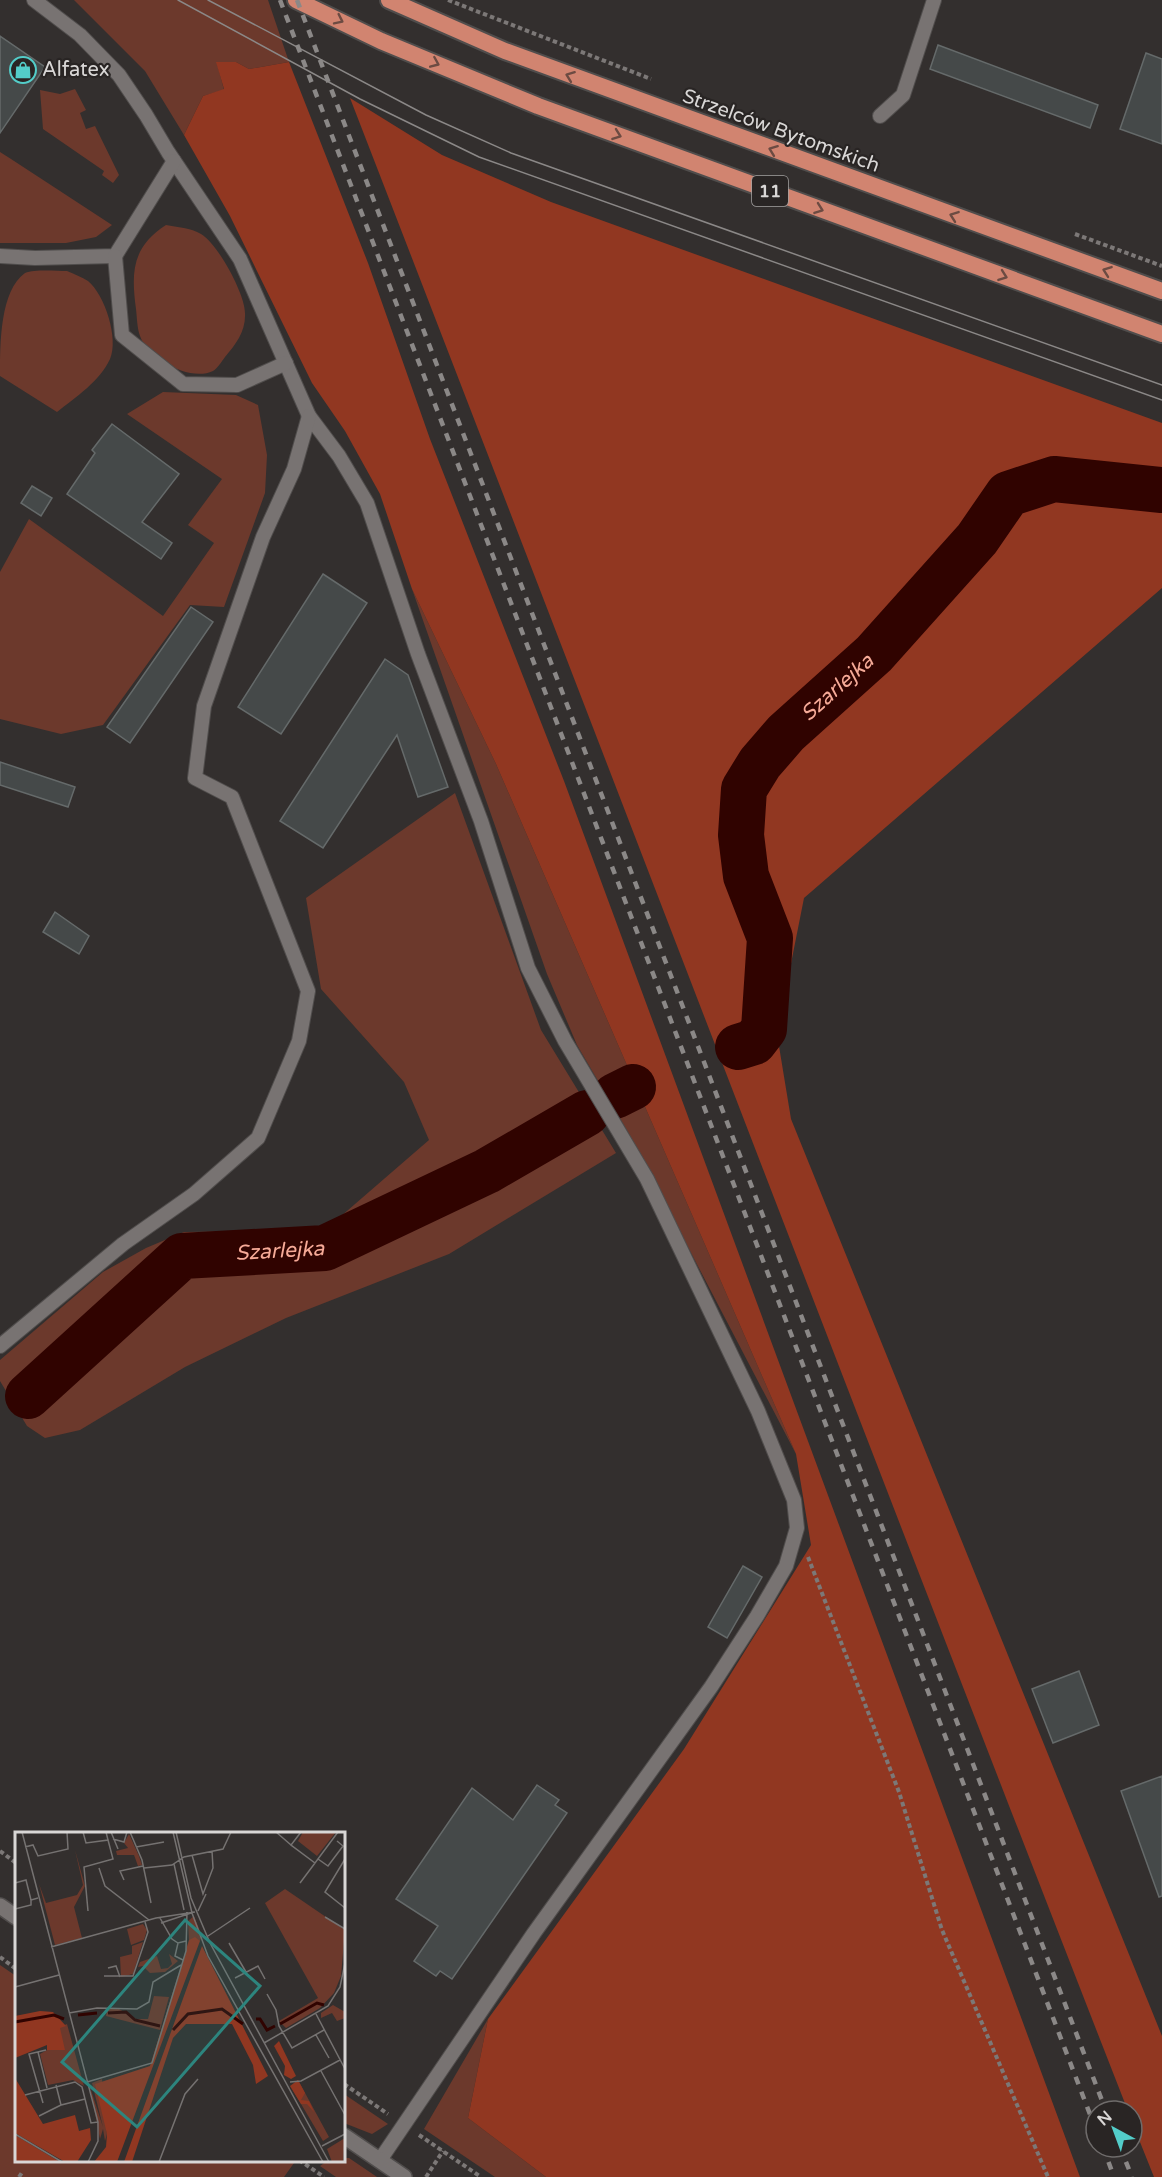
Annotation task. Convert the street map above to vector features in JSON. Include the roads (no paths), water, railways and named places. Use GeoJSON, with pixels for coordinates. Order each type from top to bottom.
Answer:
{"type":"FeatureCollection","features":[{"type":"Feature","properties":{"kind":"highway","name":"11"},"geometry":{"type":"LineString","coordinates":[[296,0],[381,41],[538,106],[1162,334]]}},
{"type":"Feature","properties":{"kind":"highway","name":"Strzelców Bytomskich"},"geometry":{"type":"LineString","coordinates":[[389,0],[526,59],[1162,291]]}},
{"type":"Feature","properties":{"kind":"street"},"geometry":{"type":"LineString","coordinates":[[0,1906],[15,1916]]}},
{"type":"Feature","properties":{"kind":"street"},"geometry":{"type":"LineString","coordinates":[[345,2137],[404,2177]]}},
{"type":"Feature","properties":{"kind":"lane"},"geometry":{"type":"LineString","coordinates":[[34,0],[80,35],[119,75],[240,259],[309,416],[339,456],[367,503],[418,654],[481,821],[528,968],[565,1041],[647,1179],[717,1322],[786,1475],[794,1500],[797,1528],[786,1566],[711,1687],[540,1923],[380,2160]]}},
{"type":"Feature","properties":{"kind":"lane"},"geometry":{"type":"LineString","coordinates":[[880,116],[903,95],[934,0]]}},
{"type":"Feature","properties":{"kind":"lane"},"geometry":{"type":"LineString","coordinates":[[174,161],[115,256],[122,335],[183,384],[237,385],[286,363]]}},
{"type":"Feature","properties":{"kind":"lane"},"geometry":{"type":"LineString","coordinates":[[0,256],[115,256]]}},
{"type":"Feature","properties":{"kind":"lane"},"geometry":{"type":"LineString","coordinates":[[0,1346],[123,1244],[194,1194],[258,1138],[299,1041],[308,991],[232,797],[195,778],[204,706],[263,537],[294,469],[309,416]]}},
{"type":"Feature","properties":{"kind":"waterway","name":"Szarlejka"},"geometry":{"type":"LineString","coordinates":[[738,1047],[754,1042],[764,1029],[770,938],[746,876],[741,835],[744,789],[760,763],[786,733],[874,654],[977,539],[1008,494],[1054,479],[1162,490]]}},
{"type":"Feature","properties":{"kind":"waterway","name":"Szarlejka"},"geometry":{"type":"LineString","coordinates":[[615,1096],[633,1087]]}},
{"type":"Feature","properties":{"kind":"waterway","name":"Szarlejka"},"geometry":{"type":"LineString","coordinates":[[28,1396],[182,1256],[325,1248],[487,1171],[587,1113]]}},
{"type":"Feature","properties":{"kind":"tram line"},"geometry":{"type":"LineString","coordinates":[[178,0],[360,99],[479,157],[1162,400]]}},
{"type":"Feature","properties":{"kind":"tram line"},"geometry":{"type":"LineString","coordinates":[[208,0],[426,115],[511,153],[1162,385]]}},
{"type":"Feature","properties":{"kind":"railway"},"geometry":{"type":"LineString","coordinates":[[280,0],[1084,2099]]}},
{"type":"Feature","properties":{"kind":"railway"},"geometry":{"type":"LineString","coordinates":[[297,0],[1101,2099]]}},
{"type":"Feature","properties":{"kind":"railway"},"geometry":{"type":"LineString","coordinates":[[1107,2159],[1114,2177]]}},
{"type":"Feature","properties":{"kind":"railway"},"geometry":{"type":"LineString","coordinates":[[1125,2159],[1132,2177]]}},
{"type":"Feature","properties":{"kind":"place","name":"Alfatex"},"geometry":{"type":"Point","coordinates":[23,70]}}]}
